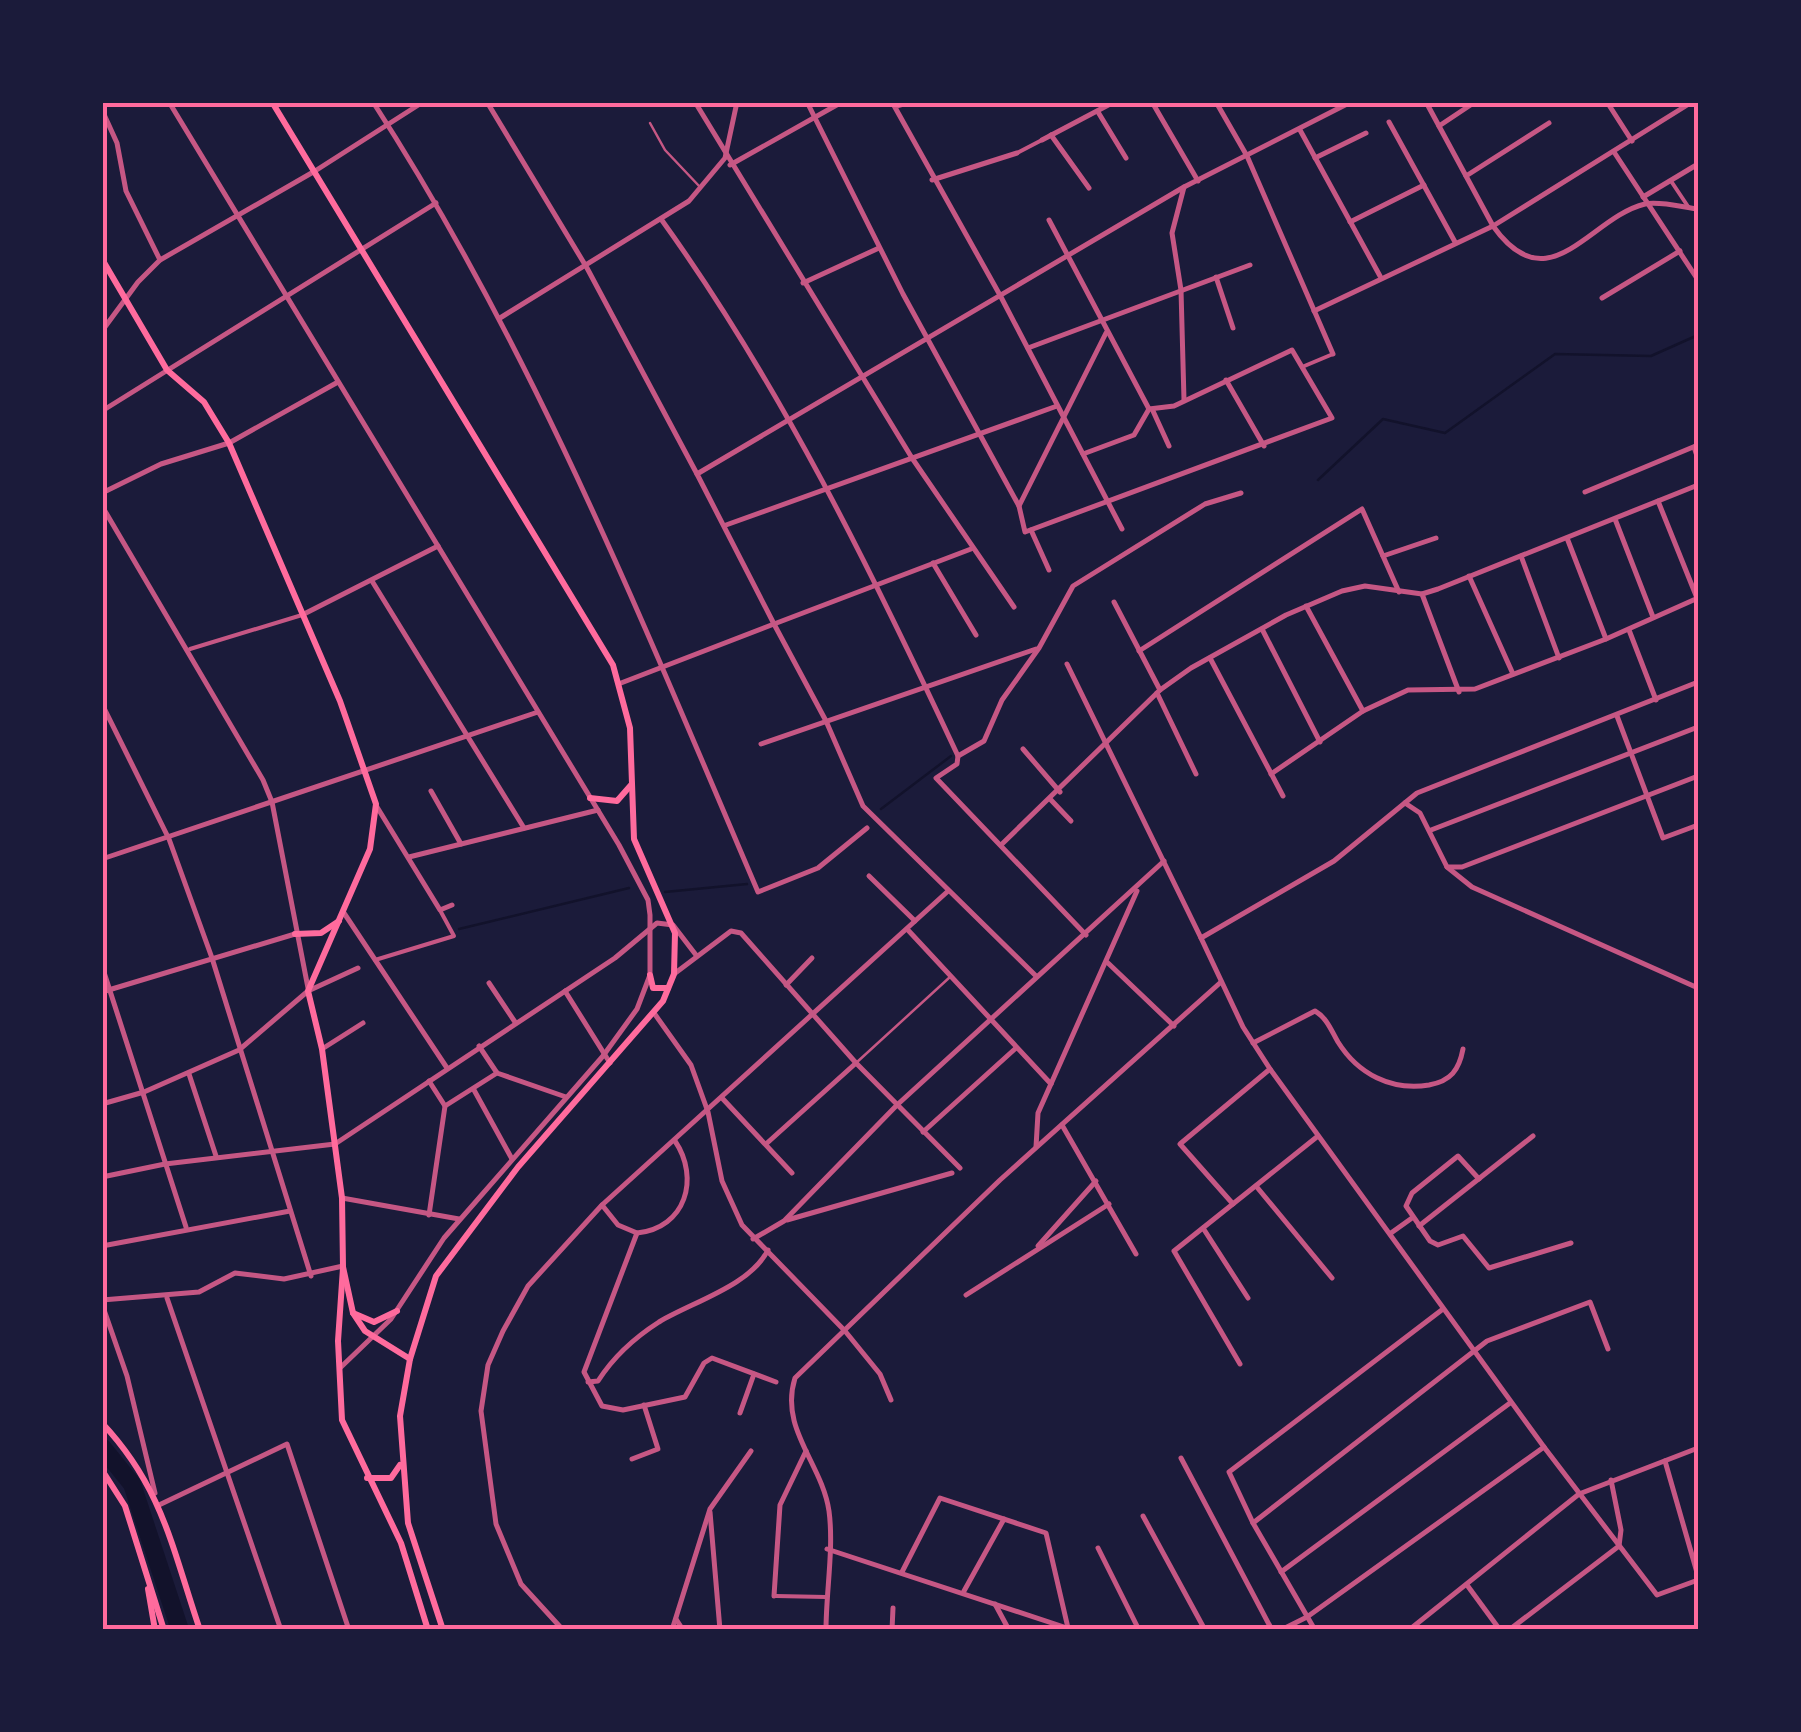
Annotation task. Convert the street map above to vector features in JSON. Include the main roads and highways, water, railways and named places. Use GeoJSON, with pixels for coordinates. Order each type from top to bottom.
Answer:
{"type":"FeatureCollection","features":[{"type":"Feature","properties":{"kind":"main road"},"geometry":{"type":"LineString","coordinates":[[272,102],[620,682],[630,728],[634,839],[673,925],[674,974],[654,1013],[454,1247],[436,1276],[410,1359],[400,1416],[408,1523],[443,1630]]}},
{"type":"Feature","properties":{"kind":"main road"},"geometry":{"type":"LineString","coordinates":[[102,259],[166,370],[204,402],[229,443],[340,702],[376,804],[370,850],[308,992],[322,1049],[342,1198],[343,1266],[353,1313],[358,1325],[410,1359]]}},
{"type":"Feature","properties":{"kind":"main road"},"geometry":{"type":"LineString","coordinates":[[590,798],[617,802],[632,784]]}},
{"type":"Feature","properties":{"kind":"main road"},"geometry":{"type":"LineString","coordinates":[[295,934],[321,933],[342,917]]}},
{"type":"Feature","properties":{"kind":"main road"},"geometry":{"type":"LineString","coordinates":[[650,975],[653,988],[670,987]]}},
{"type":"Feature","properties":{"kind":"main road"},"geometry":{"type":"LineString","coordinates":[[343,1266],[338,1287],[342,1420],[366,1478],[401,1543],[428,1630]]}},
{"type":"Feature","properties":{"kind":"main road"},"geometry":{"type":"LineString","coordinates":[[353,1313],[374,1322],[396,1311]]}},
{"type":"Feature","properties":{"kind":"main road"},"geometry":{"type":"LineString","coordinates":[[102,1423],[130,1452],[155,1493],[200,1630]]}},
{"type":"Feature","properties":{"kind":"main road"},"geometry":{"type":"LineString","coordinates":[[366,1478],[390,1478],[400,1469],[401,1457]]}},
{"type":"Feature","properties":{"kind":"main road"},"geometry":{"type":"LineString","coordinates":[[102,1470],[125,1506],[164,1630]]}},
{"type":"Feature","properties":{"kind":"main road"},"geometry":{"type":"LineString","coordinates":[[148,1583],[155,1630]]}},
{"type":"Feature","properties":{"kind":"waterway"},"geometry":{"type":"LineString","coordinates":[[1318,480],[1383,419],[1445,433],[1555,354],[1651,356],[1698,335]]}},
{"type":"Feature","properties":{"kind":"waterway"},"geometry":{"type":"LineString","coordinates":[[881,809],[951,756]]}},
{"type":"Feature","properties":{"kind":"waterway"},"geometry":{"type":"LineString","coordinates":[[665,892],[747,884]]}},
{"type":"Feature","properties":{"kind":"waterway"},"geometry":{"type":"LineString","coordinates":[[459,929],[629,888]]}},
{"type":"Feature","properties":{"kind":"waterway"},"geometry":{"type":"LineString","coordinates":[[102,1447],[132,1484],[180,1630]]}}]}
